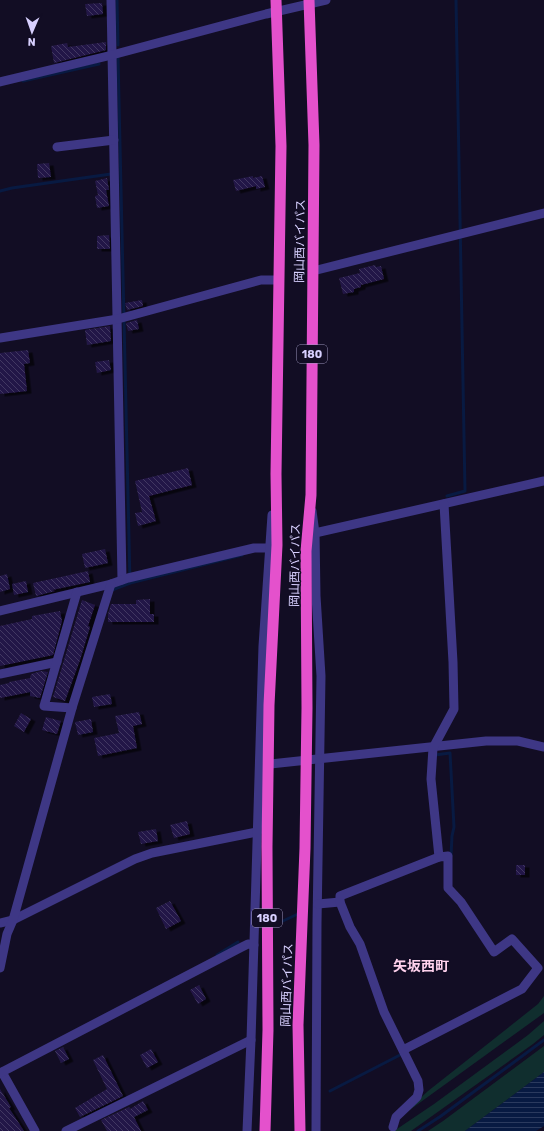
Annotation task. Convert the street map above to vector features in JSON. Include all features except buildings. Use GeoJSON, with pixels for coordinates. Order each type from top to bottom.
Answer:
{"type":"FeatureCollection","features":[{"type":"Feature","properties":{"kind":"highway","name":"岡山西バイパス"},"geometry":{"type":"LineString","coordinates":[[265,1131],[268,1030],[267,847],[269,705],[277,545],[276,474],[281,146],[276,0]]}},
{"type":"Feature","properties":{"kind":"highway","name":"岡山西バイパス"},"geometry":{"type":"LineString","coordinates":[[300,1131],[298,1025],[304,863],[307,708],[306,551],[311,495],[313,271],[314,145],[309,2]]}},
{"type":"Feature","properties":{"kind":"street"},"geometry":{"type":"LineString","coordinates":[[111,0],[127,578]]}},
{"type":"Feature","properties":{"kind":"street"},"geometry":{"type":"LineString","coordinates":[[0,82],[112,55],[277,12],[309,2],[326,0]]}},
{"type":"Feature","properties":{"kind":"street"},"geometry":{"type":"LineString","coordinates":[[57,147],[114,140]]}},
{"type":"Feature","properties":{"kind":"street"},"geometry":{"type":"LineString","coordinates":[[313,271],[544,213]]}},
{"type":"Feature","properties":{"kind":"street"},"geometry":{"type":"LineString","coordinates":[[0,338],[121,318],[261,280],[279,280]]}},
{"type":"Feature","properties":{"kind":"street"},"geometry":{"type":"LineString","coordinates":[[247,1131],[252,1040],[263,646],[269,548],[276,474]]}},
{"type":"Feature","properties":{"kind":"street"},"geometry":{"type":"LineString","coordinates":[[315,533],[544,481]]}},
{"type":"Feature","properties":{"kind":"street"},"geometry":{"type":"LineString","coordinates":[[311,495],[315,533],[316,596],[321,676],[316,1131]]}},
{"type":"Feature","properties":{"kind":"street"},"geometry":{"type":"LineString","coordinates":[[439,857],[431,779],[433,748],[454,709],[453,662],[444,504]]}},
{"type":"Feature","properties":{"kind":"street"},"geometry":{"type":"LineString","coordinates":[[0,611],[111,584],[127,578],[254,548],[269,548]]}},
{"type":"Feature","properties":{"kind":"street"},"geometry":{"type":"LineString","coordinates":[[0,968],[6,934],[13,920],[69,708],[111,584]]}},
{"type":"Feature","properties":{"kind":"street"},"geometry":{"type":"LineString","coordinates":[[69,708],[44,706],[77,592]]}},
{"type":"Feature","properties":{"kind":"street"},"geometry":{"type":"LineString","coordinates":[[0,674],[57,662]]}},
{"type":"Feature","properties":{"kind":"street"},"geometry":{"type":"LineString","coordinates":[[259,766],[486,741],[518,741],[544,747]]}},
{"type":"Feature","properties":{"kind":"street"},"geometry":{"type":"LineString","coordinates":[[0,923],[13,920],[135,859],[152,853],[257,832]]}},
{"type":"Feature","properties":{"kind":"street"},"geometry":{"type":"LineString","coordinates":[[393,1127],[396,1117],[417,1097],[419,1090],[418,1080],[403,1050],[384,1012],[360,944],[350,927],[340,902],[340,896],[439,857],[448,856],[448,888],[461,902],[494,952],[512,939],[538,968],[522,989],[403,1050]]}},
{"type":"Feature","properties":{"kind":"street"},"geometry":{"type":"LineString","coordinates":[[318,904],[340,902]]}},
{"type":"Feature","properties":{"kind":"street"},"geometry":{"type":"LineString","coordinates":[[34,1131],[1,1072],[240,948],[248,944],[254,945]]}},
{"type":"Feature","properties":{"kind":"street"},"geometry":{"type":"LineString","coordinates":[[72,1130],[252,1040]]}},
{"type":"Feature","properties":{"kind":"green space"},"geometry":{"type":"Polygon","coordinates":[[[544,996],[544,1013],[400,1117],[428,1091],[538,1004],[544,996]]]}},
{"type":"Feature","properties":{"kind":"green space"},"geometry":{"type":"Polygon","coordinates":[[[544,1021],[544,1035],[533,1044],[411,1131],[394,1131],[434,1104],[528,1035],[544,1021]]]}},
{"type":"Feature","properties":{"kind":"green space"},"geometry":{"type":"Polygon","coordinates":[[[544,1046],[544,1072],[465,1131],[428,1131],[443,1121],[544,1046]]]}},
{"type":"Feature","properties":{"kind":"water"},"geometry":{"type":"Polygon","coordinates":[[[544,1072],[544,1126],[536,1131],[465,1131],[544,1072]]]}},
{"type":"Feature","properties":{"kind":"waterway"},"geometry":{"type":"LineString","coordinates":[[117,0],[118,45]]}},
{"type":"Feature","properties":{"kind":"waterway"},"geometry":{"type":"LineString","coordinates":[[447,496],[465,491],[456,0]]}},
{"type":"Feature","properties":{"kind":"waterway"},"geometry":{"type":"LineString","coordinates":[[118,57],[130,583]]}},
{"type":"Feature","properties":{"kind":"waterway"},"geometry":{"type":"LineString","coordinates":[[23,81],[99,64]]}},
{"type":"Feature","properties":{"kind":"waterway"},"geometry":{"type":"LineString","coordinates":[[0,191],[111,174]]}},
{"type":"Feature","properties":{"kind":"waterway"},"geometry":{"type":"LineString","coordinates":[[112,590],[130,583],[242,555]]}},
{"type":"Feature","properties":{"kind":"waterway"},"geometry":{"type":"LineString","coordinates":[[435,755],[450,753],[454,827],[451,856]]}},
{"type":"Feature","properties":{"kind":"waterway"},"geometry":{"type":"LineString","coordinates":[[270,927],[300,913]]}},
{"type":"Feature","properties":{"kind":"waterway"},"geometry":{"type":"LineString","coordinates":[[217,955],[238,942]]}},
{"type":"Feature","properties":{"kind":"waterway"},"geometry":{"type":"LineString","coordinates":[[418,1131],[441,1116],[544,1040]]}},
{"type":"Feature","properties":{"kind":"waterway"},"geometry":{"type":"LineString","coordinates":[[330,1091],[400,1055]]}},
{"type":"Feature","properties":{"kind":"district","name":"矢坂西町"},"geometry":{"type":"Point","coordinates":[421,966]}}]}
